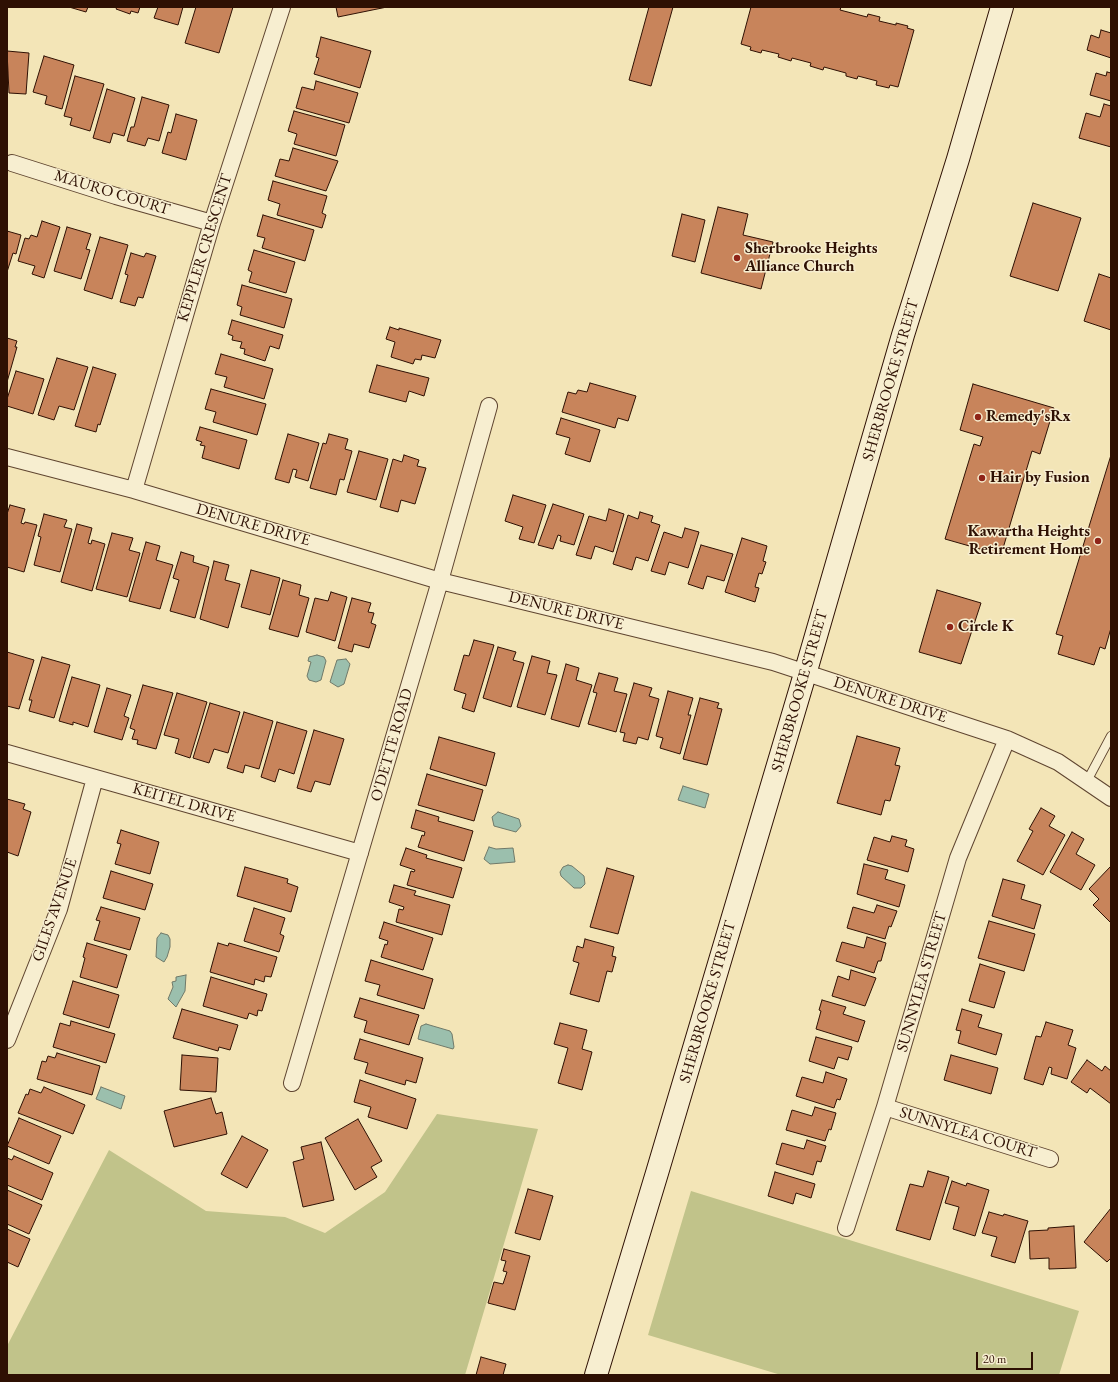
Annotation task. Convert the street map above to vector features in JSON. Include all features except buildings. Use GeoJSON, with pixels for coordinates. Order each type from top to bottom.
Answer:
{"type":"FeatureCollection","features":[{"type":"Feature","properties":{"kind":"main road","name":"SHERBROOKE STREET"},"geometry":{"type":"LineString","coordinates":[[596,1375],[806,674],[903,335],[958,159],[1002,7]]}},
{"type":"Feature","properties":{"kind":"street","name":"KEPPLER CRESCENT"},"geometry":{"type":"LineString","coordinates":[[134,490],[212,223],[282,7]]}},
{"type":"Feature","properties":{"kind":"street","name":"MAURO COURT"},"geometry":{"type":"LineString","coordinates":[[12,163],[116,196],[212,223]]}},
{"type":"Feature","properties":{"kind":"street","name":"O'DETTE ROAD"},"geometry":{"type":"LineString","coordinates":[[292,1083],[440,581],[489,406]]}},
{"type":"Feature","properties":{"kind":"street","name":"DENURE DRIVE"},"geometry":{"type":"LineString","coordinates":[[7,457],[134,490],[440,581],[773,662],[806,674],[831,680],[1007,740],[1058,762],[1111,798]]}},
{"type":"Feature","properties":{"kind":"street","name":"SUNNYLEA STREET"},"geometry":{"type":"LineString","coordinates":[[846,1228],[885,1107],[958,858],[1007,740]]}},
{"type":"Feature","properties":{"kind":"street","name":"KEITEL DRIVE"},"geometry":{"type":"LineString","coordinates":[[7,753],[360,853]]}},
{"type":"Feature","properties":{"kind":"street","name":"GILES AVENUE"},"geometry":{"type":"LineString","coordinates":[[8,1034],[59,909],[95,778]]}},
{"type":"Feature","properties":{"kind":"street","name":"SUNNYLEA COURT"},"geometry":{"type":"LineString","coordinates":[[885,1107],[1050,1158]]}},
{"type":"Feature","properties":{"kind":"lane"},"geometry":{"type":"LineString","coordinates":[[1087,781],[1111,736]]}},
{"type":"Feature","properties":{"kind":"green space"},"geometry":{"type":"Polygon","coordinates":[[[437,1114],[538,1129],[465,1375],[7,1375],[7,1346],[109,1150],[206,1211],[285,1217],[325,1233],[385,1192],[437,1114]]]}},
{"type":"Feature","properties":{"kind":"green space"},"geometry":{"type":"Polygon","coordinates":[[[691,1191],[1079,1311],[1059,1375],[781,1375],[648,1335],[691,1191]]]}},
{"type":"Feature","properties":{"kind":"shaded area"},"geometry":{"type":"Polygon","coordinates":[[[317,655],[324,657],[326,661],[321,680],[316,682],[309,680],[307,676],[311,662],[308,661],[309,657],[317,655]]]}},
{"type":"Feature","properties":{"kind":"shaded area"},"geometry":{"type":"Polygon","coordinates":[[[346,659],[350,664],[344,684],[338,687],[330,682],[337,660],[346,659]]]}},
{"type":"Feature","properties":{"kind":"shaded area"},"geometry":{"type":"Polygon","coordinates":[[[683,786],[709,794],[705,808],[678,800],[683,786]]]}},
{"type":"Feature","properties":{"kind":"shaded area"},"geometry":{"type":"Polygon","coordinates":[[[498,812],[519,819],[521,826],[516,832],[494,826],[492,817],[498,812]]]}},
{"type":"Feature","properties":{"kind":"shaded area"},"geometry":{"type":"Polygon","coordinates":[[[489,847],[496,849],[513,848],[515,862],[490,864],[484,859],[489,847]]]}},
{"type":"Feature","properties":{"kind":"shaded area"},"geometry":{"type":"Polygon","coordinates":[[[568,865],[572,866],[584,876],[585,884],[581,888],[574,888],[561,876],[560,872],[563,867],[568,865]]]}},
{"type":"Feature","properties":{"kind":"shaded area"},"geometry":{"type":"Polygon","coordinates":[[[161,933],[168,935],[170,939],[170,947],[164,962],[156,957],[157,938],[161,933]]]}},
{"type":"Feature","properties":{"kind":"shaded area"},"geometry":{"type":"Polygon","coordinates":[[[186,975],[185,991],[176,1007],[168,999],[173,987],[172,982],[176,981],[176,977],[186,975]]]}},
{"type":"Feature","properties":{"kind":"shaded area"},"geometry":{"type":"Polygon","coordinates":[[[426,1024],[450,1031],[452,1034],[453,1049],[418,1039],[421,1026],[426,1024]]]}},
{"type":"Feature","properties":{"kind":"shaded area"},"geometry":{"type":"Polygon","coordinates":[[[101,1087],[125,1096],[121,1109],[96,1099],[101,1087]]]}},
{"type":"Feature","properties":{"kind":"place","name":"Sherbrooke Heights Alliance Church"},"geometry":{"type":"Point","coordinates":[737,258]}},
{"type":"Feature","properties":{"kind":"place","name":"Remedy'sRx"},"geometry":{"type":"Point","coordinates":[978,417]}},
{"type":"Feature","properties":{"kind":"place","name":"Hair by Fusion"},"geometry":{"type":"Point","coordinates":[982,478]}},
{"type":"Feature","properties":{"kind":"place","name":"Kawartha Heights Retirement Home"},"geometry":{"type":"Point","coordinates":[1098,541]}},
{"type":"Feature","properties":{"kind":"place","name":"Circle K"},"geometry":{"type":"Point","coordinates":[950,627]}}]}
